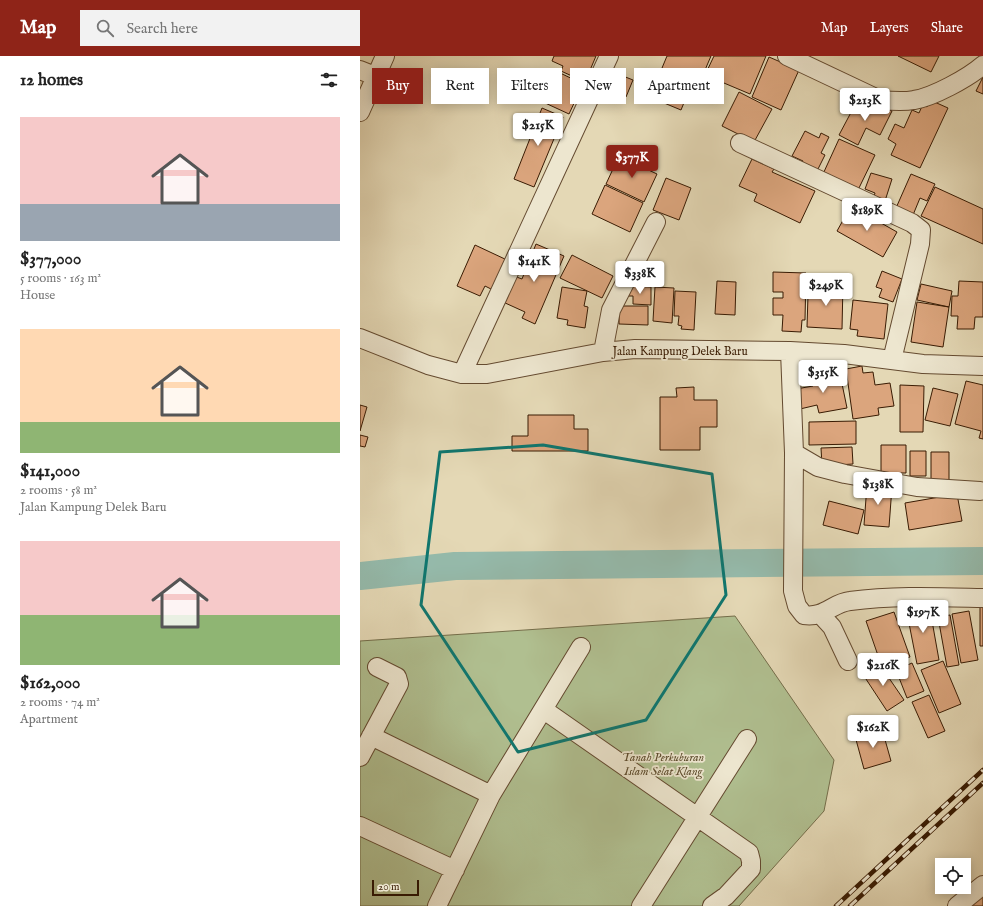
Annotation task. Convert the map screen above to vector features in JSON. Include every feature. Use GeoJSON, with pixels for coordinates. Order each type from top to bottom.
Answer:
{"type":"FeatureCollection","features":[{"type":"Feature","properties":{"kind":"street"},"geometry":{"type":"LineString","coordinates":[[360,112],[368,73],[385,56]]}},
{"type":"Feature","properties":{"kind":"street"},"geometry":{"type":"LineString","coordinates":[[462,374],[609,56]]}},
{"type":"Feature","properties":{"kind":"street"},"geometry":{"type":"LineString","coordinates":[[787,56],[880,100],[894,101],[915,100],[952,86],[983,65]]}},
{"type":"Feature","properties":{"kind":"street"},"geometry":{"type":"LineString","coordinates":[[740,143],[912,224],[921,230],[920,244],[892,360]]}},
{"type":"Feature","properties":{"kind":"street"},"geometry":{"type":"LineString","coordinates":[[603,352],[610,310],[656,222]]}},
{"type":"Feature","properties":{"kind":"street","name":"Jalan Kampung Delek Baru"},"geometry":{"type":"LineString","coordinates":[[360,338],[428,365],[462,374],[488,374],[603,352],[635,349],[790,351],[844,354],[945,366],[983,366]]}},
{"type":"Feature","properties":{"kind":"street"},"geometry":{"type":"LineString","coordinates":[[790,351],[794,453],[793,591],[797,606],[804,615],[813,616],[821,614],[848,601],[904,596],[983,598]]}},
{"type":"Feature","properties":{"kind":"street"},"geometry":{"type":"LineString","coordinates":[[794,453],[818,467],[845,474],[918,487],[980,491]]}},
{"type":"Feature","properties":{"kind":"street"},"geometry":{"type":"LineString","coordinates":[[821,614],[832,627],[848,661]]}},
{"type":"Feature","properties":{"kind":"street"},"geometry":{"type":"LineString","coordinates":[[437,906],[491,795],[581,647]]}},
{"type":"Feature","properties":{"kind":"street"},"geometry":{"type":"LineString","coordinates":[[360,757],[400,684],[397,677],[377,667]]}},
{"type":"Feature","properties":{"kind":"street"},"geometry":{"type":"LineString","coordinates":[[544,710],[749,853],[752,861],[751,869],[726,896],[712,906]]}},
{"type":"Feature","properties":{"kind":"street"},"geometry":{"type":"LineString","coordinates":[[371,736],[491,795]]}},
{"type":"Feature","properties":{"kind":"street"},"geometry":{"type":"LineString","coordinates":[[640,906],[747,739]]}},
{"type":"Feature","properties":{"kind":"street"},"geometry":{"type":"LineString","coordinates":[[360,826],[454,870]]}},
{"type":"Feature","properties":{"kind":"street"},"geometry":{"type":"LineString","coordinates":[[957,906],[983,885]]}},
{"type":"Feature","properties":{"kind":"highlighted area"},"geometry":{"type":"Polygon","coordinates":[[[543,445],[712,474],[726,595],[646,720],[518,752],[421,605],[440,452],[543,445]]]}},
{"type":"Feature","properties":{"kind":"green space","name":"Tanah Perkuburan Islam Selat Klang"},"geometry":{"type":"Polygon","coordinates":[[[735,616],[834,760],[824,811],[739,906],[360,906],[360,641],[735,616]]]}},
{"type":"Feature","properties":{"kind":"building"},"geometry":{"type":"Polygon","coordinates":[[[554,56],[596,56],[591,68],[570,68],[570,75],[562,71],[563,66],[552,61],[554,56]]]}},
{"type":"Feature","properties":{"kind":"building"},"geometry":{"type":"Polygon","coordinates":[[[667,56],[711,56],[706,68],[662,68],[667,56]]]}},
{"type":"Feature","properties":{"kind":"building"},"geometry":{"type":"Polygon","coordinates":[[[714,56],[766,56],[750,94],[724,83],[724,68],[708,68],[714,56]]]}},
{"type":"Feature","properties":{"kind":"building"},"geometry":{"type":"Polygon","coordinates":[[[898,56],[939,56],[931,72],[898,56]]]}},
{"type":"Feature","properties":{"kind":"building"},"geometry":{"type":"Polygon","coordinates":[[[769,57],[799,70],[781,110],[752,97],[769,57]]]}},
{"type":"Feature","properties":{"kind":"building"},"geometry":{"type":"Polygon","coordinates":[[[562,74],[570,78],[570,104],[574,104],[569,114],[547,104],[562,104],[562,74]]]}},
{"type":"Feature","properties":{"kind":"building"},"geometry":{"type":"Polygon","coordinates":[[[626,77],[633,80],[626,97],[626,77]]]}},
{"type":"Feature","properties":{"kind":"building"},"geometry":{"type":"Polygon","coordinates":[[[983,77],[983,94],[976,91],[983,77]]]}},
{"type":"Feature","properties":{"kind":"building"},"geometry":{"type":"Polygon","coordinates":[[[739,92],[772,109],[754,142],[722,126],[739,92]]]}},
{"type":"Feature","properties":{"kind":"building"},"geometry":{"type":"Polygon","coordinates":[[[930,100],[948,108],[920,168],[891,155],[896,144],[888,139],[895,124],[904,128],[912,110],[919,113],[923,104],[927,107],[930,100]]]}},
{"type":"Feature","properties":{"kind":"building"},"geometry":{"type":"Polygon","coordinates":[[[874,101],[892,111],[880,135],[866,128],[858,145],[839,135],[856,103],[869,110],[874,101]]]}},
{"type":"Feature","properties":{"kind":"building"},"geometry":{"type":"Polygon","coordinates":[[[666,104],[683,104],[681,110],[666,104]]]}},
{"type":"Feature","properties":{"kind":"building"},"geometry":{"type":"Polygon","coordinates":[[[542,108],[563,117],[534,187],[514,179],[542,108]]]}},
{"type":"Feature","properties":{"kind":"building"},"geometry":{"type":"Polygon","coordinates":[[[805,131],[819,138],[821,133],[829,137],[821,153],[825,155],[814,177],[799,169],[803,161],[792,156],[805,131]]]}},
{"type":"Feature","properties":{"kind":"building"},"geometry":{"type":"Polygon","coordinates":[[[839,139],[875,155],[858,190],[823,174],[839,139]]]}},
{"type":"Feature","properties":{"kind":"building"},"geometry":{"type":"Polygon","coordinates":[[[619,156],[657,174],[644,202],[606,184],[619,156]]]}},
{"type":"Feature","properties":{"kind":"building"},"geometry":{"type":"Polygon","coordinates":[[[752,159],[774,169],[772,172],[815,191],[800,223],[754,201],[757,194],[739,186],[752,159]]]}},
{"type":"Feature","properties":{"kind":"building"},"geometry":{"type":"Polygon","coordinates":[[[871,173],[892,179],[884,204],[873,200],[875,193],[865,189],[871,173]]]}},
{"type":"Feature","properties":{"kind":"building"},"geometry":{"type":"Polygon","coordinates":[[[911,174],[935,184],[927,201],[920,198],[913,215],[896,208],[911,174]]]}},
{"type":"Feature","properties":{"kind":"building"},"geometry":{"type":"Polygon","coordinates":[[[666,178],[691,188],[679,220],[653,210],[666,178]]]}},
{"type":"Feature","properties":{"kind":"building"},"geometry":{"type":"Polygon","coordinates":[[[605,185],[643,203],[630,232],[592,214],[605,185]]]}},
{"type":"Feature","properties":{"kind":"building"},"geometry":{"type":"Polygon","coordinates":[[[935,187],[983,209],[983,244],[921,216],[935,187]]]}},
{"type":"Feature","properties":{"kind":"building"},"geometry":{"type":"Polygon","coordinates":[[[851,206],[897,232],[883,257],[837,231],[851,206]]]}},
{"type":"Feature","properties":{"kind":"building"},"geometry":{"type":"Polygon","coordinates":[[[536,244],[564,256],[535,324],[522,318],[525,312],[503,302],[514,276],[522,279],[536,244]]]}},
{"type":"Feature","properties":{"kind":"building"},"geometry":{"type":"Polygon","coordinates":[[[475,245],[507,260],[493,290],[485,286],[480,296],[457,286],[475,245]]]}},
{"type":"Feature","properties":{"kind":"building"},"geometry":{"type":"Polygon","coordinates":[[[572,255],[613,276],[602,298],[560,278],[572,255]]]}},
{"type":"Feature","properties":{"kind":"building"},"geometry":{"type":"Polygon","coordinates":[[[882,271],[902,279],[893,302],[879,297],[882,289],[876,287],[882,271]]]}},
{"type":"Feature","properties":{"kind":"building"},"geometry":{"type":"Polygon","coordinates":[[[773,272],[806,273],[805,320],[802,320],[801,332],[782,331],[783,315],[773,315],[773,298],[783,298],[783,292],[773,292],[773,272]]]}},
{"type":"Feature","properties":{"kind":"building"},"geometry":{"type":"Polygon","coordinates":[[[717,281],[736,282],[735,315],[715,314],[717,281]]]}},
{"type":"Feature","properties":{"kind":"building"},"geometry":{"type":"Polygon","coordinates":[[[959,281],[983,282],[983,317],[975,317],[974,329],[957,329],[958,316],[951,316],[952,296],[958,296],[959,281]]]}},
{"type":"Feature","properties":{"kind":"building"},"geometry":{"type":"Polygon","coordinates":[[[826,282],[843,283],[842,329],[807,327],[808,295],[813,295],[814,287],[826,288],[826,282]]]}},
{"type":"Feature","properties":{"kind":"building"},"geometry":{"type":"Polygon","coordinates":[[[921,284],[952,291],[949,307],[917,300],[921,284]]]}},
{"type":"Feature","properties":{"kind":"building"},"geometry":{"type":"Polygon","coordinates":[[[627,286],[651,287],[651,305],[633,304],[633,296],[627,296],[627,286]]]}},
{"type":"Feature","properties":{"kind":"building"},"geometry":{"type":"Polygon","coordinates":[[[562,287],[587,291],[584,306],[588,307],[585,328],[567,325],[568,320],[557,318],[562,287]]]}},
{"type":"Feature","properties":{"kind":"building"},"geometry":{"type":"Polygon","coordinates":[[[655,287],[674,288],[672,323],[653,321],[655,287]]]}},
{"type":"Feature","properties":{"kind":"building"},"geometry":{"type":"Polygon","coordinates":[[[675,291],[696,292],[694,330],[681,329],[682,326],[678,325],[679,316],[674,316],[675,291]]]}},
{"type":"Feature","properties":{"kind":"building"},"geometry":{"type":"Polygon","coordinates":[[[853,300],[888,304],[884,339],[857,336],[858,330],[850,329],[853,300]]]}},
{"type":"Feature","properties":{"kind":"building"},"geometry":{"type":"Polygon","coordinates":[[[917,302],[949,307],[943,347],[911,342],[917,302]]]}},
{"type":"Feature","properties":{"kind":"building"},"geometry":{"type":"Polygon","coordinates":[[[619,306],[648,306],[648,325],[619,324],[619,306]]]}},
{"type":"Feature","properties":{"kind":"building"},"geometry":{"type":"Polygon","coordinates":[[[862,366],[863,373],[873,372],[875,385],[890,383],[894,406],[878,408],[879,415],[853,419],[846,369],[862,366]]]}},
{"type":"Feature","properties":{"kind":"building"},"geometry":{"type":"Polygon","coordinates":[[[840,374],[847,408],[819,413],[817,405],[800,409],[796,389],[813,386],[812,379],[840,374]]]}},
{"type":"Feature","properties":{"kind":"building"},"geometry":{"type":"Polygon","coordinates":[[[966,381],[983,385],[983,439],[979,438],[981,431],[955,424],[966,381]]]}},
{"type":"Feature","properties":{"kind":"building"},"geometry":{"type":"Polygon","coordinates":[[[900,385],[924,386],[923,432],[900,432],[900,385]]]}},
{"type":"Feature","properties":{"kind":"building"},"geometry":{"type":"Polygon","coordinates":[[[694,387],[694,400],[717,400],[717,427],[700,427],[700,450],[660,450],[660,397],[677,397],[676,388],[694,387]]]}},
{"type":"Feature","properties":{"kind":"building"},"geometry":{"type":"Polygon","coordinates":[[[933,388],[958,394],[950,426],[925,420],[933,388]]]}},
{"type":"Feature","properties":{"kind":"building"},"geometry":{"type":"Polygon","coordinates":[[[360,405],[367,407],[360,431],[360,405]]]}},
{"type":"Feature","properties":{"kind":"building"},"geometry":{"type":"Polygon","coordinates":[[[528,415],[574,415],[574,429],[588,429],[588,451],[512,451],[512,436],[528,436],[528,415]]]}},
{"type":"Feature","properties":{"kind":"building"},"geometry":{"type":"Polygon","coordinates":[[[856,421],[856,444],[809,445],[809,422],[856,421]]]}},
{"type":"Feature","properties":{"kind":"building"},"geometry":{"type":"Polygon","coordinates":[[[360,435],[368,437],[365,447],[360,446],[360,435]]]}},
{"type":"Feature","properties":{"kind":"building"},"geometry":{"type":"Polygon","coordinates":[[[881,445],[906,445],[906,473],[881,473],[881,445]]]}},
{"type":"Feature","properties":{"kind":"building"},"geometry":{"type":"Polygon","coordinates":[[[852,447],[853,464],[822,466],[821,448],[852,447]]]}},
{"type":"Feature","properties":{"kind":"building"},"geometry":{"type":"Polygon","coordinates":[[[910,451],[926,451],[926,476],[910,476],[910,451]]]}},
{"type":"Feature","properties":{"kind":"building"},"geometry":{"type":"Polygon","coordinates":[[[931,452],[949,452],[949,486],[931,486],[931,452]]]}},
{"type":"Feature","properties":{"kind":"building"},"geometry":{"type":"Polygon","coordinates":[[[867,485],[892,487],[889,527],[864,525],[867,485]]]}},
{"type":"Feature","properties":{"kind":"building"},"geometry":{"type":"Polygon","coordinates":[[[957,494],[962,521],[909,530],[905,503],[957,494]]]}},
{"type":"Feature","properties":{"kind":"building"},"geometry":{"type":"Polygon","coordinates":[[[829,501],[864,510],[858,534],[823,525],[829,501]]]}},
{"type":"Feature","properties":{"kind":"building"},"geometry":{"type":"Polygon","coordinates":[[[929,604],[939,660],[917,664],[906,608],[929,604]]]}},
{"type":"Feature","properties":{"kind":"building"},"geometry":{"type":"Polygon","coordinates":[[[980,605],[983,605],[983,646],[980,646],[980,605]]]}},
{"type":"Feature","properties":{"kind":"building"},"geometry":{"type":"Polygon","coordinates":[[[969,611],[978,660],[961,663],[952,614],[969,611]]]}},
{"type":"Feature","properties":{"kind":"building"},"geometry":{"type":"Polygon","coordinates":[[[894,612],[910,657],[882,667],[866,621],[894,612]]]}},
{"type":"Feature","properties":{"kind":"building"},"geometry":{"type":"Polygon","coordinates":[[[950,615],[959,665],[947,667],[938,617],[950,615]]]}},
{"type":"Feature","properties":{"kind":"building"},"geometry":{"type":"Polygon","coordinates":[[[943,661],[961,704],[939,713],[921,670],[943,661]]]}},
{"type":"Feature","properties":{"kind":"building"},"geometry":{"type":"Polygon","coordinates":[[[878,662],[904,700],[887,711],[862,673],[878,662]]]}},
{"type":"Feature","properties":{"kind":"building"},"geometry":{"type":"Polygon","coordinates":[[[912,663],[924,691],[907,698],[896,670],[912,663]]]}},
{"type":"Feature","properties":{"kind":"building"},"geometry":{"type":"Polygon","coordinates":[[[929,695],[945,731],[928,738],[912,702],[929,695]]]}},
{"type":"Feature","properties":{"kind":"building"},"geometry":{"type":"Polygon","coordinates":[[[882,729],[891,761],[864,769],[855,736],[882,729]]]}},
{"type":"Feature","properties":{"kind":"building"},"geometry":{"type":"Polygon","coordinates":[[[983,893],[983,906],[973,906],[969,901],[983,893]]]}},
{"type":"Feature","properties":{"kind":"waterway"},"geometry":{"type":"LineString","coordinates":[[360,576],[455,566],[983,561]]}},
{"type":"Feature","properties":{"kind":"railway"},"geometry":{"type":"LineString","coordinates":[[836,906],[983,770]]}},
{"type":"Feature","properties":{"kind":"railway"},"geometry":{"type":"LineString","coordinates":[[850,906],[983,783]]}}]}
